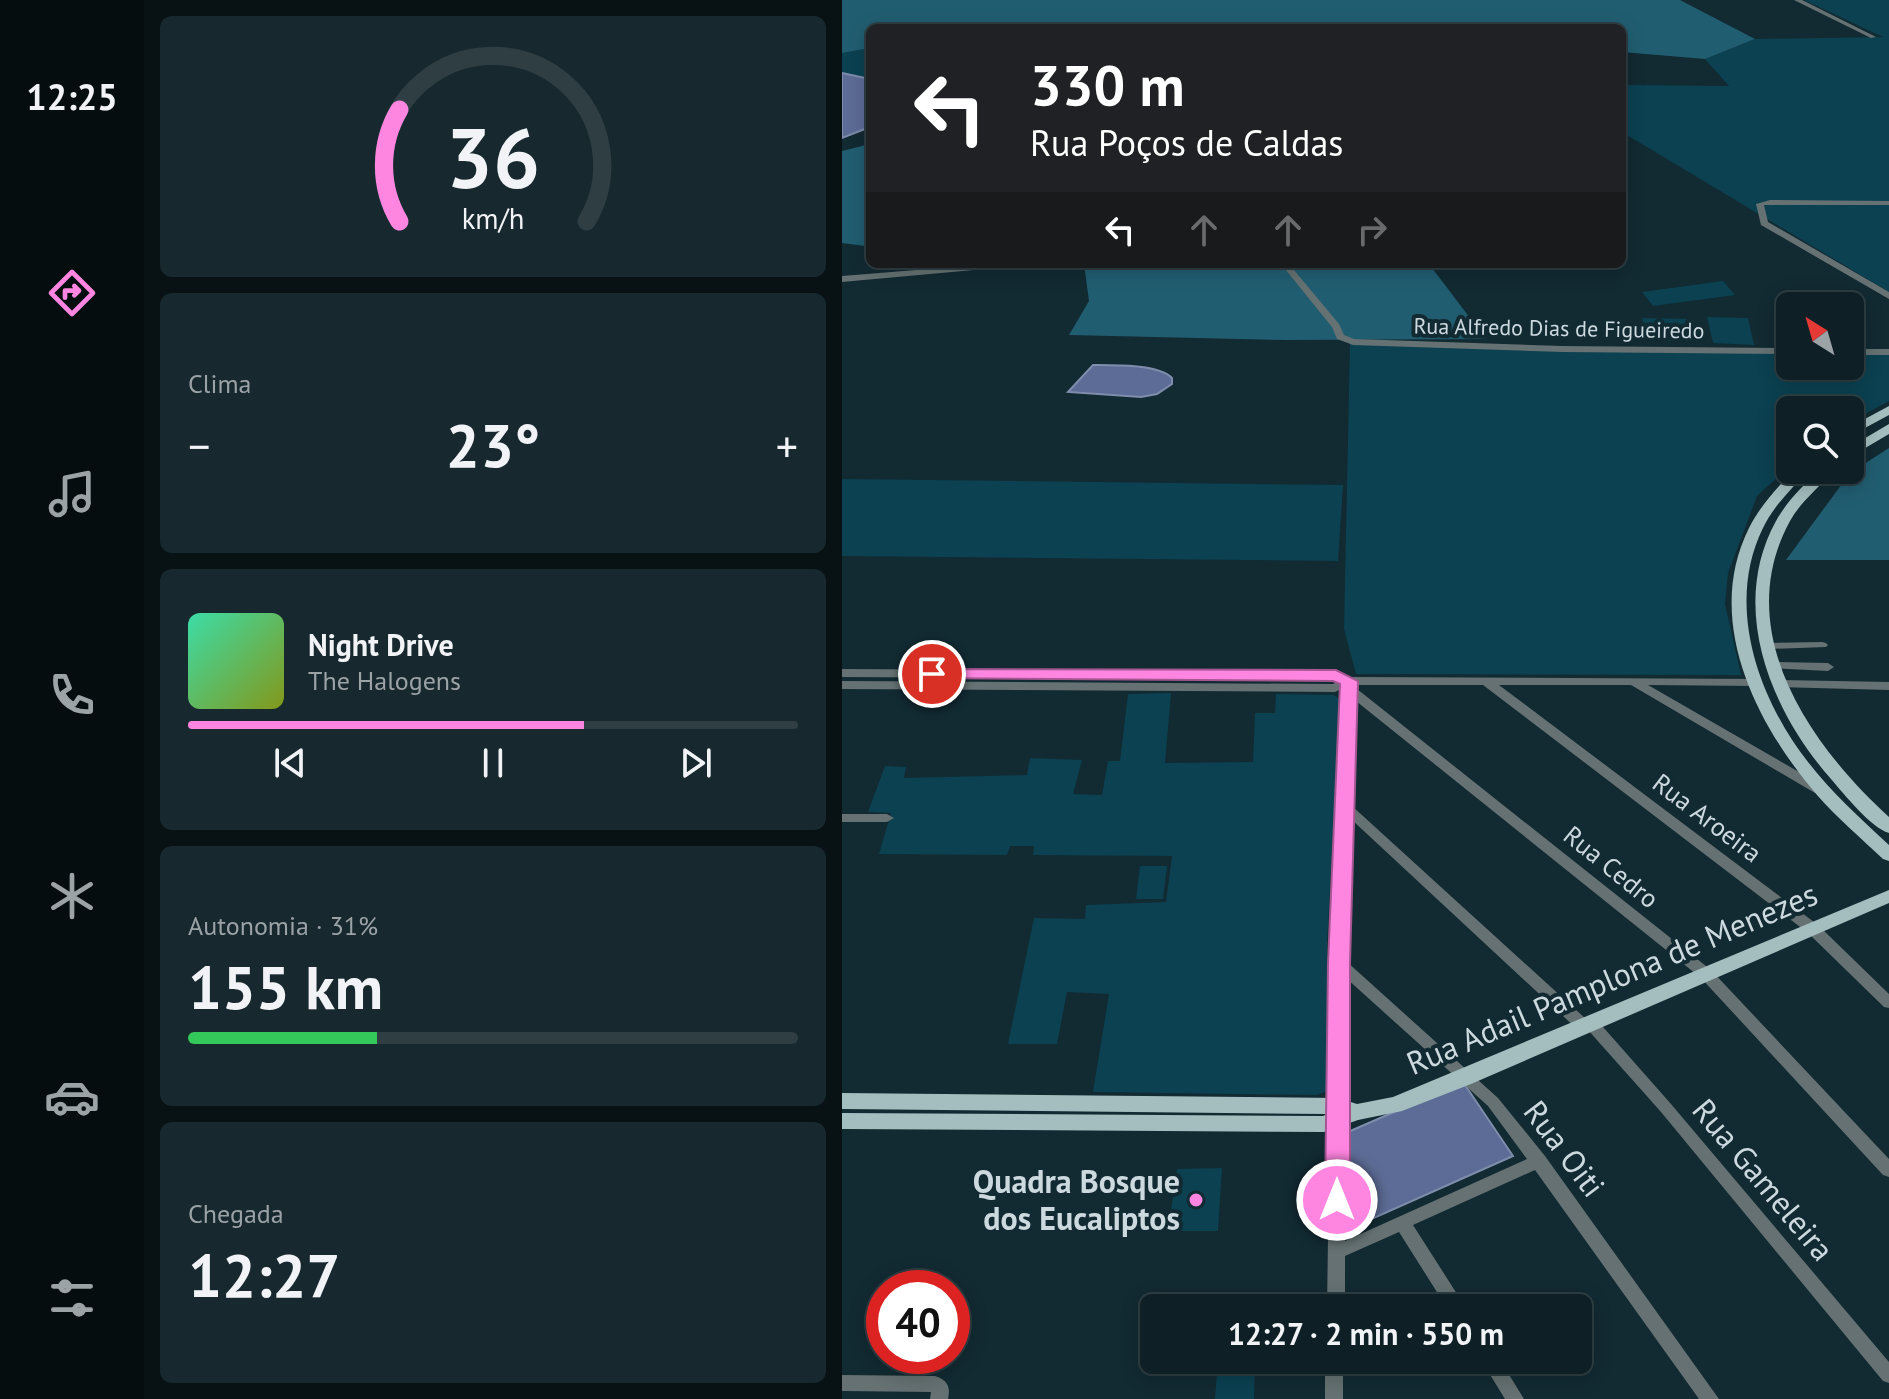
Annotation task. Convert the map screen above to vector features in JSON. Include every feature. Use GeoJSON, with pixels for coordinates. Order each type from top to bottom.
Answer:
{"type":"FeatureCollection","features":[{"type":"Feature","properties":{"kind":"main road"},"geometry":{"type":"LineString","coordinates":[[1864,424],[1889,410]]}},
{"type":"Feature","properties":{"kind":"main road"},"geometry":{"type":"LineString","coordinates":[[1864,444],[1889,428]]}},
{"type":"Feature","properties":{"kind":"main road"},"geometry":{"type":"LineString","coordinates":[[1788,484],[1773,500],[1752,536],[1745,557],[1739,608],[1744,651],[1778,731],[1823,791],[1889,855]]}},
{"type":"Feature","properties":{"kind":"main road"},"geometry":{"type":"LineString","coordinates":[[1814,484],[1793,506],[1770,546],[1764,566],[1763,610],[1767,646],[1790,709],[1817,750],[1855,795],[1889,827]]}},
{"type":"Feature","properties":{"kind":"main road"},"geometry":{"type":"LineString","coordinates":[[1739,608],[1750,612],[1763,610]]}},
{"type":"Feature","properties":{"kind":"main road","name":"Rua Adail Pamplona de Menezes"},"geometry":{"type":"LineString","coordinates":[[842,1101],[922,1111],[1069,1122],[1344,1113],[1395,1105],[1889,896]]}},
{"type":"Feature","properties":{"kind":"main road"},"geometry":{"type":"LineString","coordinates":[[1069,1122],[1077,1117],[1095,1117],[1103,1104]]}},
{"type":"Feature","properties":{"kind":"main road","name":"Rua Adail Pamplona de Menezes"},"geometry":{"type":"LineString","coordinates":[[842,1121],[922,1111],[1103,1104],[1344,1113]]}},
{"type":"Feature","properties":{"kind":"main road"},"geometry":{"type":"LineString","coordinates":[[1128,1122],[1134,1110],[1163,1104]]}},
{"type":"Feature","properties":{"kind":"street"},"geometry":{"type":"LineString","coordinates":[[1797,0],[1873,37]]}},
{"type":"Feature","properties":{"kind":"street"},"geometry":{"type":"LineString","coordinates":[[1889,203],[1760,204],[1764,223],[1889,296]]}},
{"type":"Feature","properties":{"kind":"street"},"geometry":{"type":"LineString","coordinates":[[842,279],[972,268]]}},
{"type":"Feature","properties":{"kind":"street","name":"Rua Alfredo Dias de Figueiredo"},"geometry":{"type":"LineString","coordinates":[[1288,268],[1336,326],[1340,337],[1353,342],[1562,349],[1776,351]]}},
{"type":"Feature","properties":{"kind":"street"},"geometry":{"type":"LineString","coordinates":[[1864,352],[1889,352]]}},
{"type":"Feature","properties":{"kind":"street"},"geometry":{"type":"LineString","coordinates":[[1767,646],[1822,645]]}},
{"type":"Feature","properties":{"kind":"street"},"geometry":{"type":"LineString","coordinates":[[1773,666],[1828,667]]}},
{"type":"Feature","properties":{"kind":"street"},"geometry":{"type":"LineString","coordinates":[[842,673],[1336,676],[1350,686]]}},
{"type":"Feature","properties":{"kind":"street"},"geometry":{"type":"LineString","coordinates":[[1632,681],[1823,791]]}},
{"type":"Feature","properties":{"kind":"street"},"geometry":{"type":"LineString","coordinates":[[842,685],[1335,688],[1487,682],[1755,682]]}},
{"type":"Feature","properties":{"kind":"street","name":"Rua Aroeira"},"geometry":{"type":"LineString","coordinates":[[1487,682],[1813,929],[1889,1003]]}},
{"type":"Feature","properties":{"kind":"street"},"geometry":{"type":"LineString","coordinates":[[1780,684],[1889,686]]}},
{"type":"Feature","properties":{"kind":"street"},"geometry":{"type":"LineString","coordinates":[[1336,1294],[1344,1113],[1339,963],[1350,686]]}},
{"type":"Feature","properties":{"kind":"street","name":"Rua Cedro"},"geometry":{"type":"LineString","coordinates":[[1350,686],[1706,974],[1889,1170]]}},
{"type":"Feature","properties":{"kind":"street","name":"Rua Gameleira"},"geometry":{"type":"LineString","coordinates":[[1346,807],[1587,1024],[1666,1108],[1889,1375]]}},
{"type":"Feature","properties":{"kind":"street"},"geometry":{"type":"LineString","coordinates":[[842,818],[887,818]]}},
{"type":"Feature","properties":{"kind":"street","name":"Rua Oiti"},"geometry":{"type":"LineString","coordinates":[[1339,963],[1493,1102],[1710,1399]]}},
{"type":"Feature","properties":{"kind":"street"},"geometry":{"type":"LineString","coordinates":[[1337,1252],[1539,1161]]}},
{"type":"Feature","properties":{"kind":"street"},"geometry":{"type":"LineString","coordinates":[[1403,1224],[1448,1294]]}},
{"type":"Feature","properties":{"kind":"street"},"geometry":{"type":"LineString","coordinates":[[1334,1374],[1334,1399]]}},
{"type":"Feature","properties":{"kind":"street"},"geometry":{"type":"LineString","coordinates":[[1499,1374],[1515,1399]]}},
{"type":"Feature","properties":{"kind":"street"},"geometry":{"type":"LineString","coordinates":[[842,1383],[935,1384],[941,1389],[939,1398]]}},
{"type":"Feature","properties":{"kind":"shaded area"},"geometry":{"type":"Polygon","coordinates":[[[842,0],[1680,0],[1755,39],[1705,59],[1626,52],[1626,24],[866,24],[866,49],[842,53],[842,0]]]}},
{"type":"Feature","properties":{"kind":"shaded area"},"geometry":{"type":"Polygon","coordinates":[[[1804,0],[1889,0],[1889,292],[1626,134],[1626,85],[1729,86],[1705,59],[1755,39],[1883,37],[1804,0]]]}},
{"type":"Feature","properties":{"kind":"shaded area"},"geometry":{"type":"Polygon","coordinates":[[[866,49],[866,78],[842,73],[842,53],[866,49]]]}},
{"type":"Feature","properties":{"kind":"shaded area"},"geometry":{"type":"Polygon","coordinates":[[[842,73],[866,78],[866,129],[842,138],[842,73]]]}},
{"type":"Feature","properties":{"kind":"shaded area"},"geometry":{"type":"Polygon","coordinates":[[[866,145],[866,247],[842,243],[842,151],[866,145]]]}},
{"type":"Feature","properties":{"kind":"shaded area"},"geometry":{"type":"Polygon","coordinates":[[[1085,268],[1432,268],[1486,339],[1286,340],[1069,335],[1089,301],[1085,268]]]}},
{"type":"Feature","properties":{"kind":"shaded area"},"geometry":{"type":"Polygon","coordinates":[[[1723,281],[1735,295],[1653,306],[1642,292],[1723,281]]]}},
{"type":"Feature","properties":{"kind":"shaded area"},"geometry":{"type":"Polygon","coordinates":[[[1707,317],[1748,318],[1754,345],[1713,343],[1707,317]]]}},
{"type":"Feature","properties":{"kind":"shaded area"},"geometry":{"type":"Polygon","coordinates":[[[1642,318],[1691,319],[1697,341],[1647,341],[1642,318]]]}},
{"type":"Feature","properties":{"kind":"shaded area"},"geometry":{"type":"Polygon","coordinates":[[[1350,343],[1776,353],[1776,380],[1864,380],[1864,354],[1889,355],[1889,401],[1864,414],[1864,396],[1776,396],[1776,479],[1757,496],[1728,573],[1725,604],[1741,675],[1356,674],[1344,629],[1350,343]]]}},
{"type":"Feature","properties":{"kind":"shaded area"},"geometry":{"type":"Polygon","coordinates":[[[1093,365],[1157,370],[1172,378],[1172,384],[1157,394],[1141,397],[1068,392],[1093,365]]]}},
{"type":"Feature","properties":{"kind":"shaded area"},"geometry":{"type":"Polygon","coordinates":[[[1889,448],[1889,560],[1786,560],[1842,484],[1864,484],[1864,464],[1889,448]]]}},
{"type":"Feature","properties":{"kind":"shaded area"},"geometry":{"type":"Polygon","coordinates":[[[842,479],[1343,485],[1338,561],[842,556],[842,479]]]}},
{"type":"Feature","properties":{"kind":"shaded area"},"geometry":{"type":"Polygon","coordinates":[[[1171,693],[1165,763],[1253,762],[1255,713],[1275,713],[1276,694],[1334,695],[1340,699],[1327,944],[1327,1086],[1325,1092],[1317,1095],[1093,1092],[1109,994],[1067,992],[1057,1044],[1008,1044],[1034,918],[1085,919],[1086,905],[1166,902],[1172,856],[1033,855],[1034,846],[1010,846],[1007,855],[879,854],[891,813],[868,812],[885,766],[906,767],[904,778],[1027,775],[1030,758],[1082,760],[1073,794],[1102,795],[1108,761],[1120,761],[1128,694],[1171,693]]]}},
{"type":"Feature","properties":{"kind":"shaded area"},"geometry":{"type":"Polygon","coordinates":[[[1140,866],[1167,866],[1163,899],[1136,899],[1140,866]]]}},
{"type":"Feature","properties":{"kind":"shaded area"},"geometry":{"type":"Polygon","coordinates":[[[1463,1082],[1513,1156],[1356,1226],[1348,1222],[1348,1132],[1463,1082]]]}},
{"type":"Feature","properties":{"kind":"shaded area","name":"Quadra Bosque dos Eucaliptos"},"geometry":{"type":"Polygon","coordinates":[[[1222,1168],[1218,1231],[1168,1231],[1177,1169],[1222,1168]]]}},
{"type":"Feature","properties":{"kind":"shaded area"},"geometry":{"type":"Polygon","coordinates":[[[1217,1374],[1255,1374],[1254,1399],[1215,1399],[1217,1374]]]}},
{"type":"Feature","properties":{"kind":"place","name":"Quadra Bosque dos Eucaliptos"},"geometry":{"type":"Point","coordinates":[1196,1200]}},
{"type":"Feature","properties":{"kind":"route"},"geometry":{"type":"LineString","coordinates":[[932,674],[1336,676],[1349,681],[1339,963],[1337,1200]]}}]}
